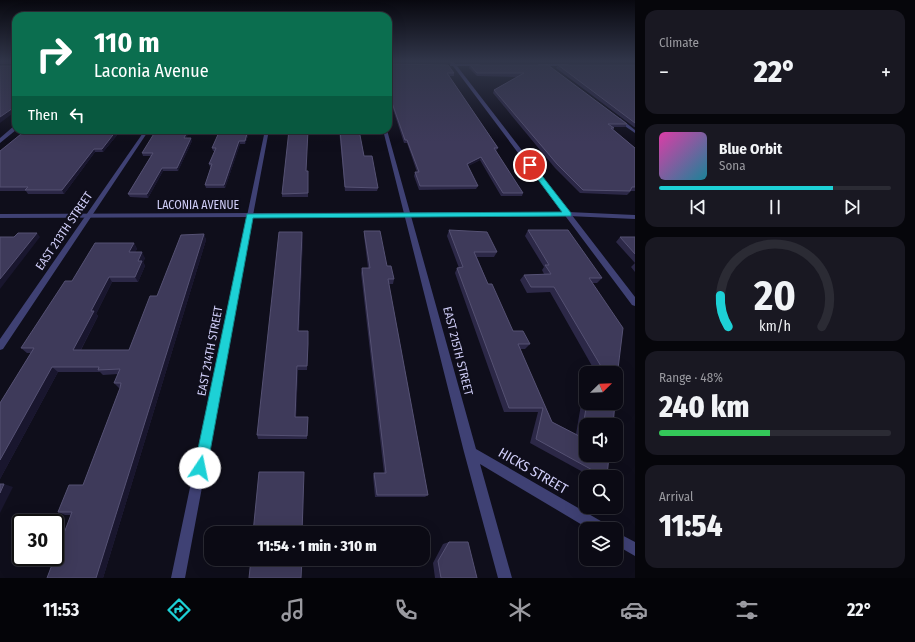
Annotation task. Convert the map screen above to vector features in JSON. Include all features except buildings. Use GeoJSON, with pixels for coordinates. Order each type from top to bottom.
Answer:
{"type":"FeatureCollection","features":[{"type":"Feature","properties":{"kind":"street"},"geometry":{"type":"LineString","coordinates":[[470,88],[635,303]]}},
{"type":"Feature","properties":{"kind":"street"},"geometry":{"type":"LineString","coordinates":[[616,118],[635,132]]}},
{"type":"Feature","properties":{"kind":"street"},"geometry":{"type":"LineString","coordinates":[[0,141],[12,131]]}},
{"type":"Feature","properties":{"kind":"street","name":"EAST 213TH STREET"},"geometry":{"type":"LineString","coordinates":[[0,346],[144,134]]}},
{"type":"Feature","properties":{"kind":"street","name":"EAST 214TH STREET"},"geometry":{"type":"LineString","coordinates":[[178,578],[266,134]]}},
{"type":"Feature","properties":{"kind":"street","name":"EAST 215TH STREET"},"geometry":{"type":"LineString","coordinates":[[386,134],[470,452],[505,578]]}},
{"type":"Feature","properties":{"kind":"street","name":"LACONIA AVENUE"},"geometry":{"type":"LineString","coordinates":[[0,216],[568,214],[635,217]]}},
{"type":"Feature","properties":{"kind":"street","name":"HICKS STREET"},"geometry":{"type":"LineString","coordinates":[[470,452],[589,522]]}},
{"type":"Feature","properties":{"kind":"street"},"geometry":{"type":"LineString","coordinates":[[623,542],[635,549]]}},
{"type":"Feature","properties":{"kind":"route"},"geometry":{"type":"LineString","coordinates":[[200,468],[250,216],[568,214],[530,165]]}}]}
